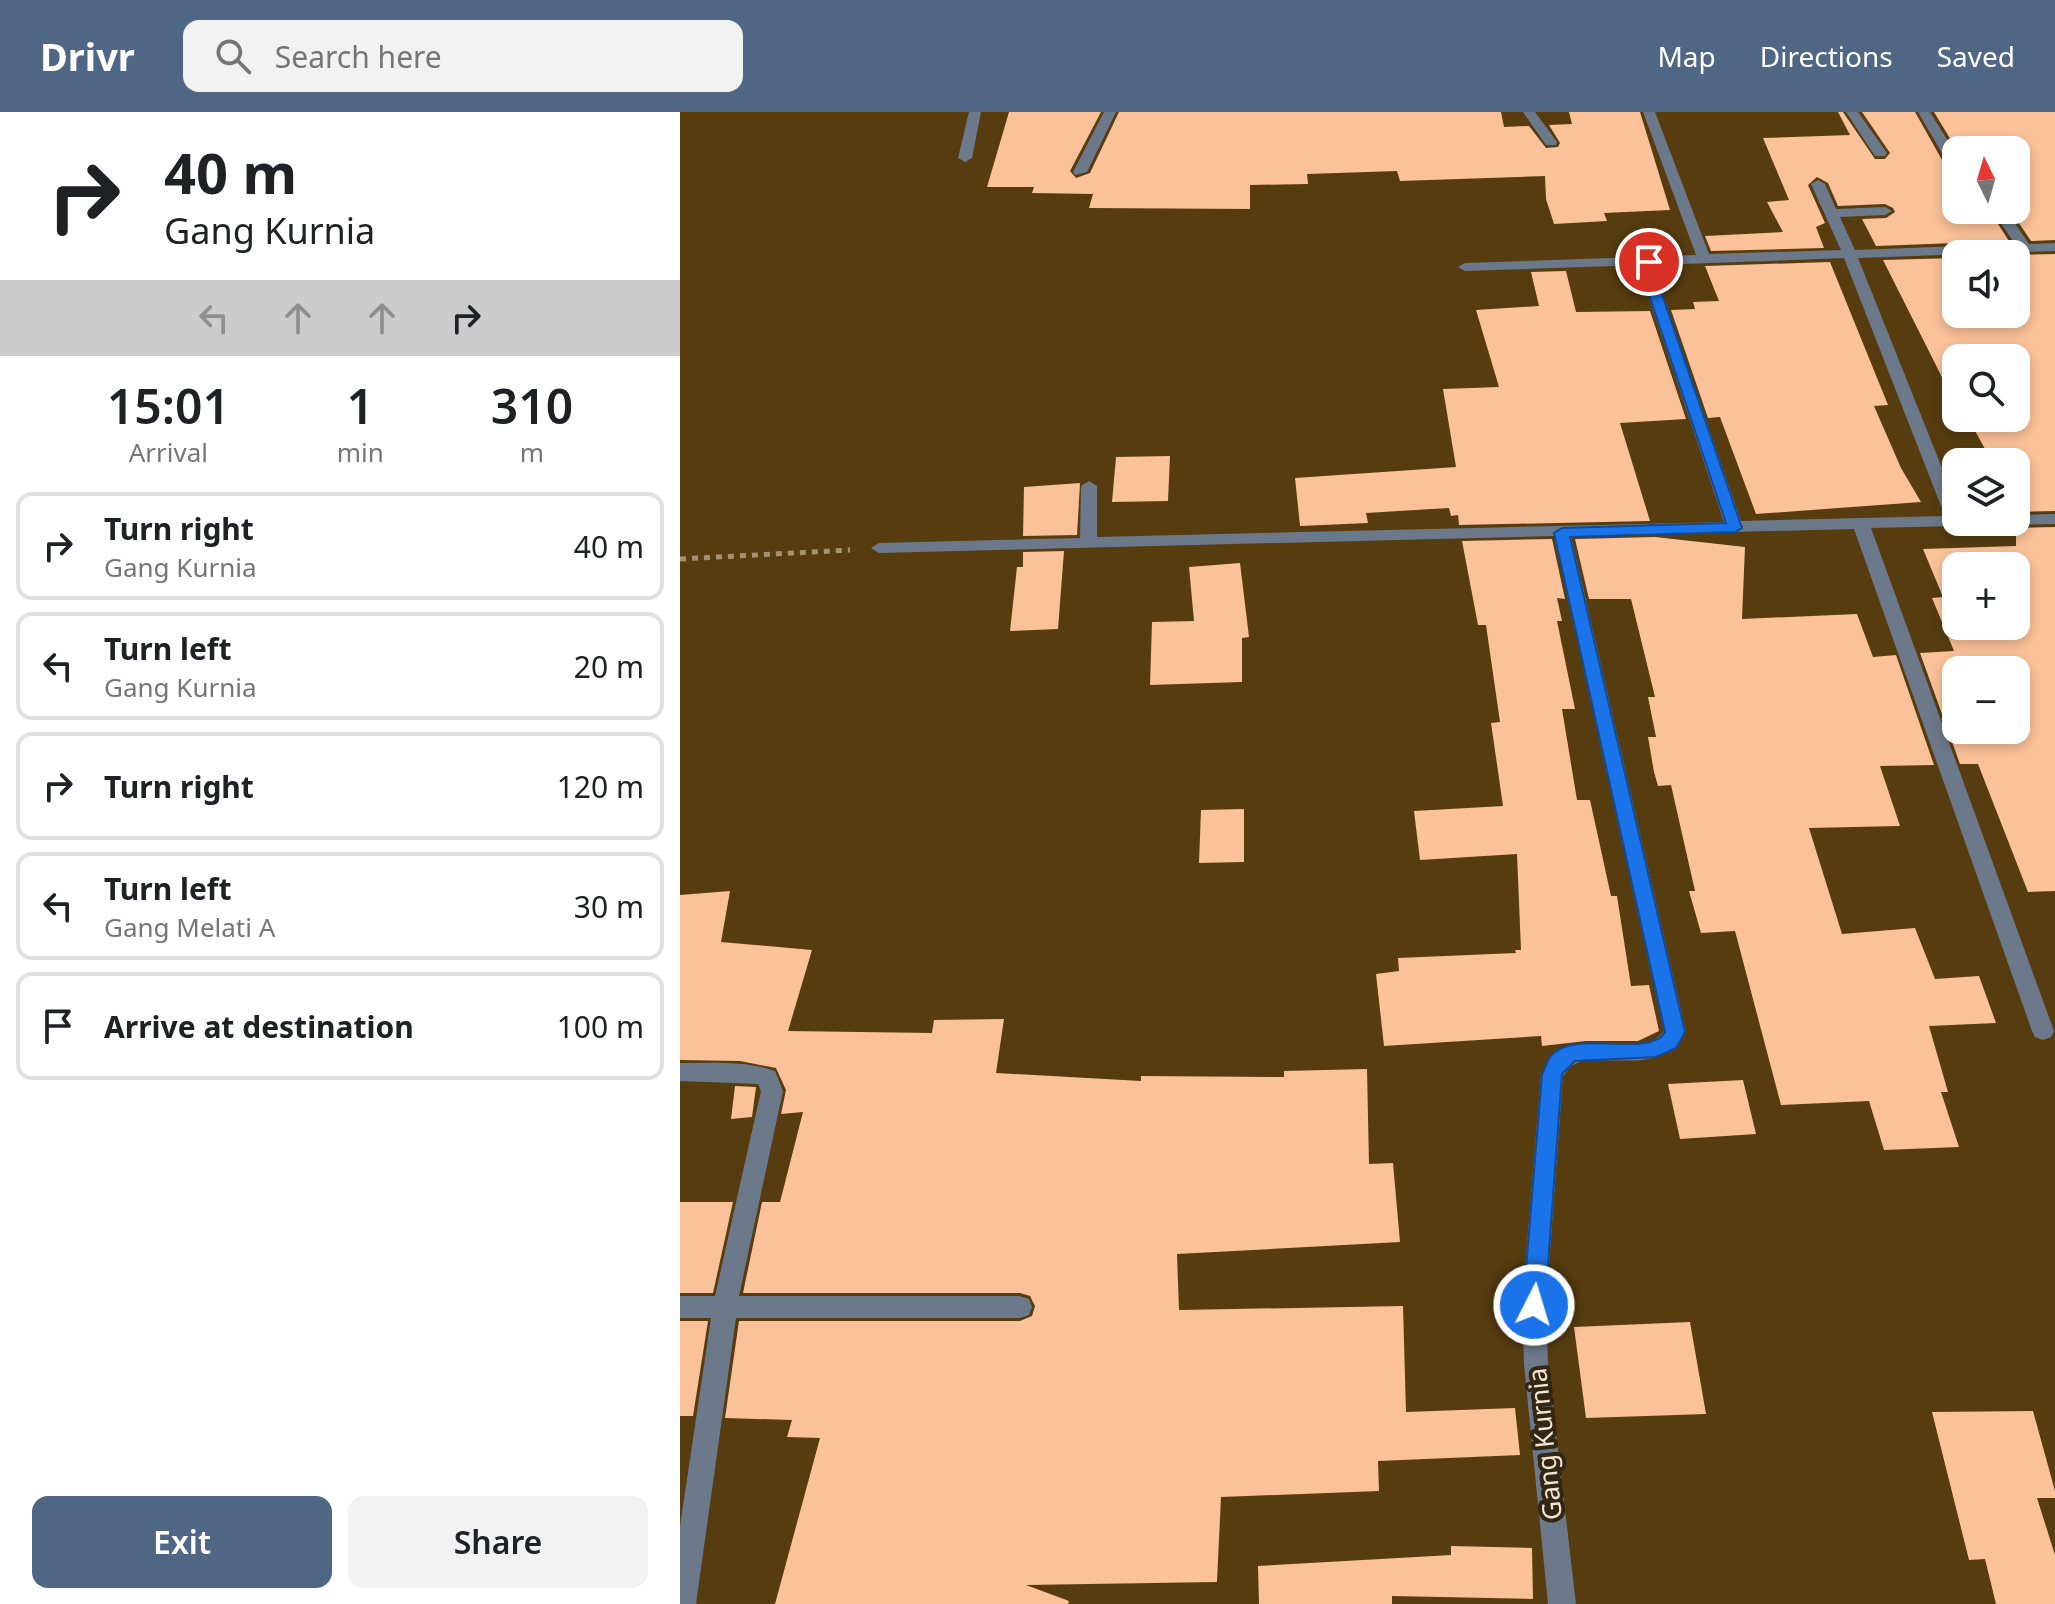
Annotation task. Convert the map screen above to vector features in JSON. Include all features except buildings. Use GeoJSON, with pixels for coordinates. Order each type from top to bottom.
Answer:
{"type":"FeatureCollection","features":[{"type":"Feature","properties":{"kind":"street"},"geometry":{"type":"LineString","coordinates":[[965,158],[975,112]]}},
{"type":"Feature","properties":{"kind":"street"},"geometry":{"type":"LineString","coordinates":[[1080,172],[1110,112]]}},
{"type":"Feature","properties":{"kind":"street"},"geometry":{"type":"LineString","coordinates":[[1529,112],[1551,142]]}},
{"type":"Feature","properties":{"kind":"street"},"geometry":{"type":"LineString","coordinates":[[1649,112],[1703,256]]}},
{"type":"Feature","properties":{"kind":"street"},"geometry":{"type":"LineString","coordinates":[[1852,112],[1880,153]]}},
{"type":"Feature","properties":{"kind":"street"},"geometry":{"type":"LineString","coordinates":[[1924,112],[1942,142]]}},
{"type":"Feature","properties":{"kind":"street"},"geometry":{"type":"LineString","coordinates":[[1818,184],[1849,252],[1942,486]]}},
{"type":"Feature","properties":{"kind":"street"},"geometry":{"type":"LineString","coordinates":[[1831,213],[1885,211]]}},
{"type":"Feature","properties":{"kind":"street"},"geometry":{"type":"LineString","coordinates":[[2030,248],[2054,249]]}},
{"type":"Feature","properties":{"kind":"street"},"geometry":{"type":"LineString","coordinates":[[1465,267],[1649,262],[1703,256],[1942,250]]}},
{"type":"Feature","properties":{"kind":"street"},"geometry":{"type":"LineString","coordinates":[[1649,262],[1648,274],[1735,528]]}},
{"type":"Feature","properties":{"kind":"street"},"geometry":{"type":"LineString","coordinates":[[1088,543],[1089,486]]}},
{"type":"Feature","properties":{"kind":"street"},"geometry":{"type":"LineString","coordinates":[[2030,520],[2055,519]]}},
{"type":"Feature","properties":{"kind":"street"},"geometry":{"type":"LineString","coordinates":[[879,548],[1942,522]]}},
{"type":"Feature","properties":{"kind":"street"},"geometry":{"type":"LineString","coordinates":[[1861,525],[2043,1031]]}},
{"type":"Feature","properties":{"kind":"street","name":"Gang Kurnia"},"geometry":{"type":"LineString","coordinates":[[1562,533],[1675,1032],[1669,1043],[1656,1049],[1572,1053],[1558,1061],[1552,1074],[1534,1305],[1536,1364],[1562,1604]]}},
{"type":"Feature","properties":{"kind":"street"},"geometry":{"type":"LineString","coordinates":[[680,1072],[747,1072],[767,1077],[772,1091],[725,1306],[682,1604]]}},
{"type":"Feature","properties":{"kind":"street"},"geometry":{"type":"LineString","coordinates":[[680,1307],[1020,1307]]}},
{"type":"Feature","properties":{"kind":"path"},"geometry":{"type":"LineString","coordinates":[[680,559],[879,548]]}},
{"type":"Feature","properties":{"kind":"route"},"geometry":{"type":"LineString","coordinates":[[1534,1305],[1552,1074],[1558,1061],[1572,1053],[1656,1049],[1669,1043],[1675,1032],[1562,533],[1735,528],[1648,274],[1646,266],[1649,262]]}}]}
